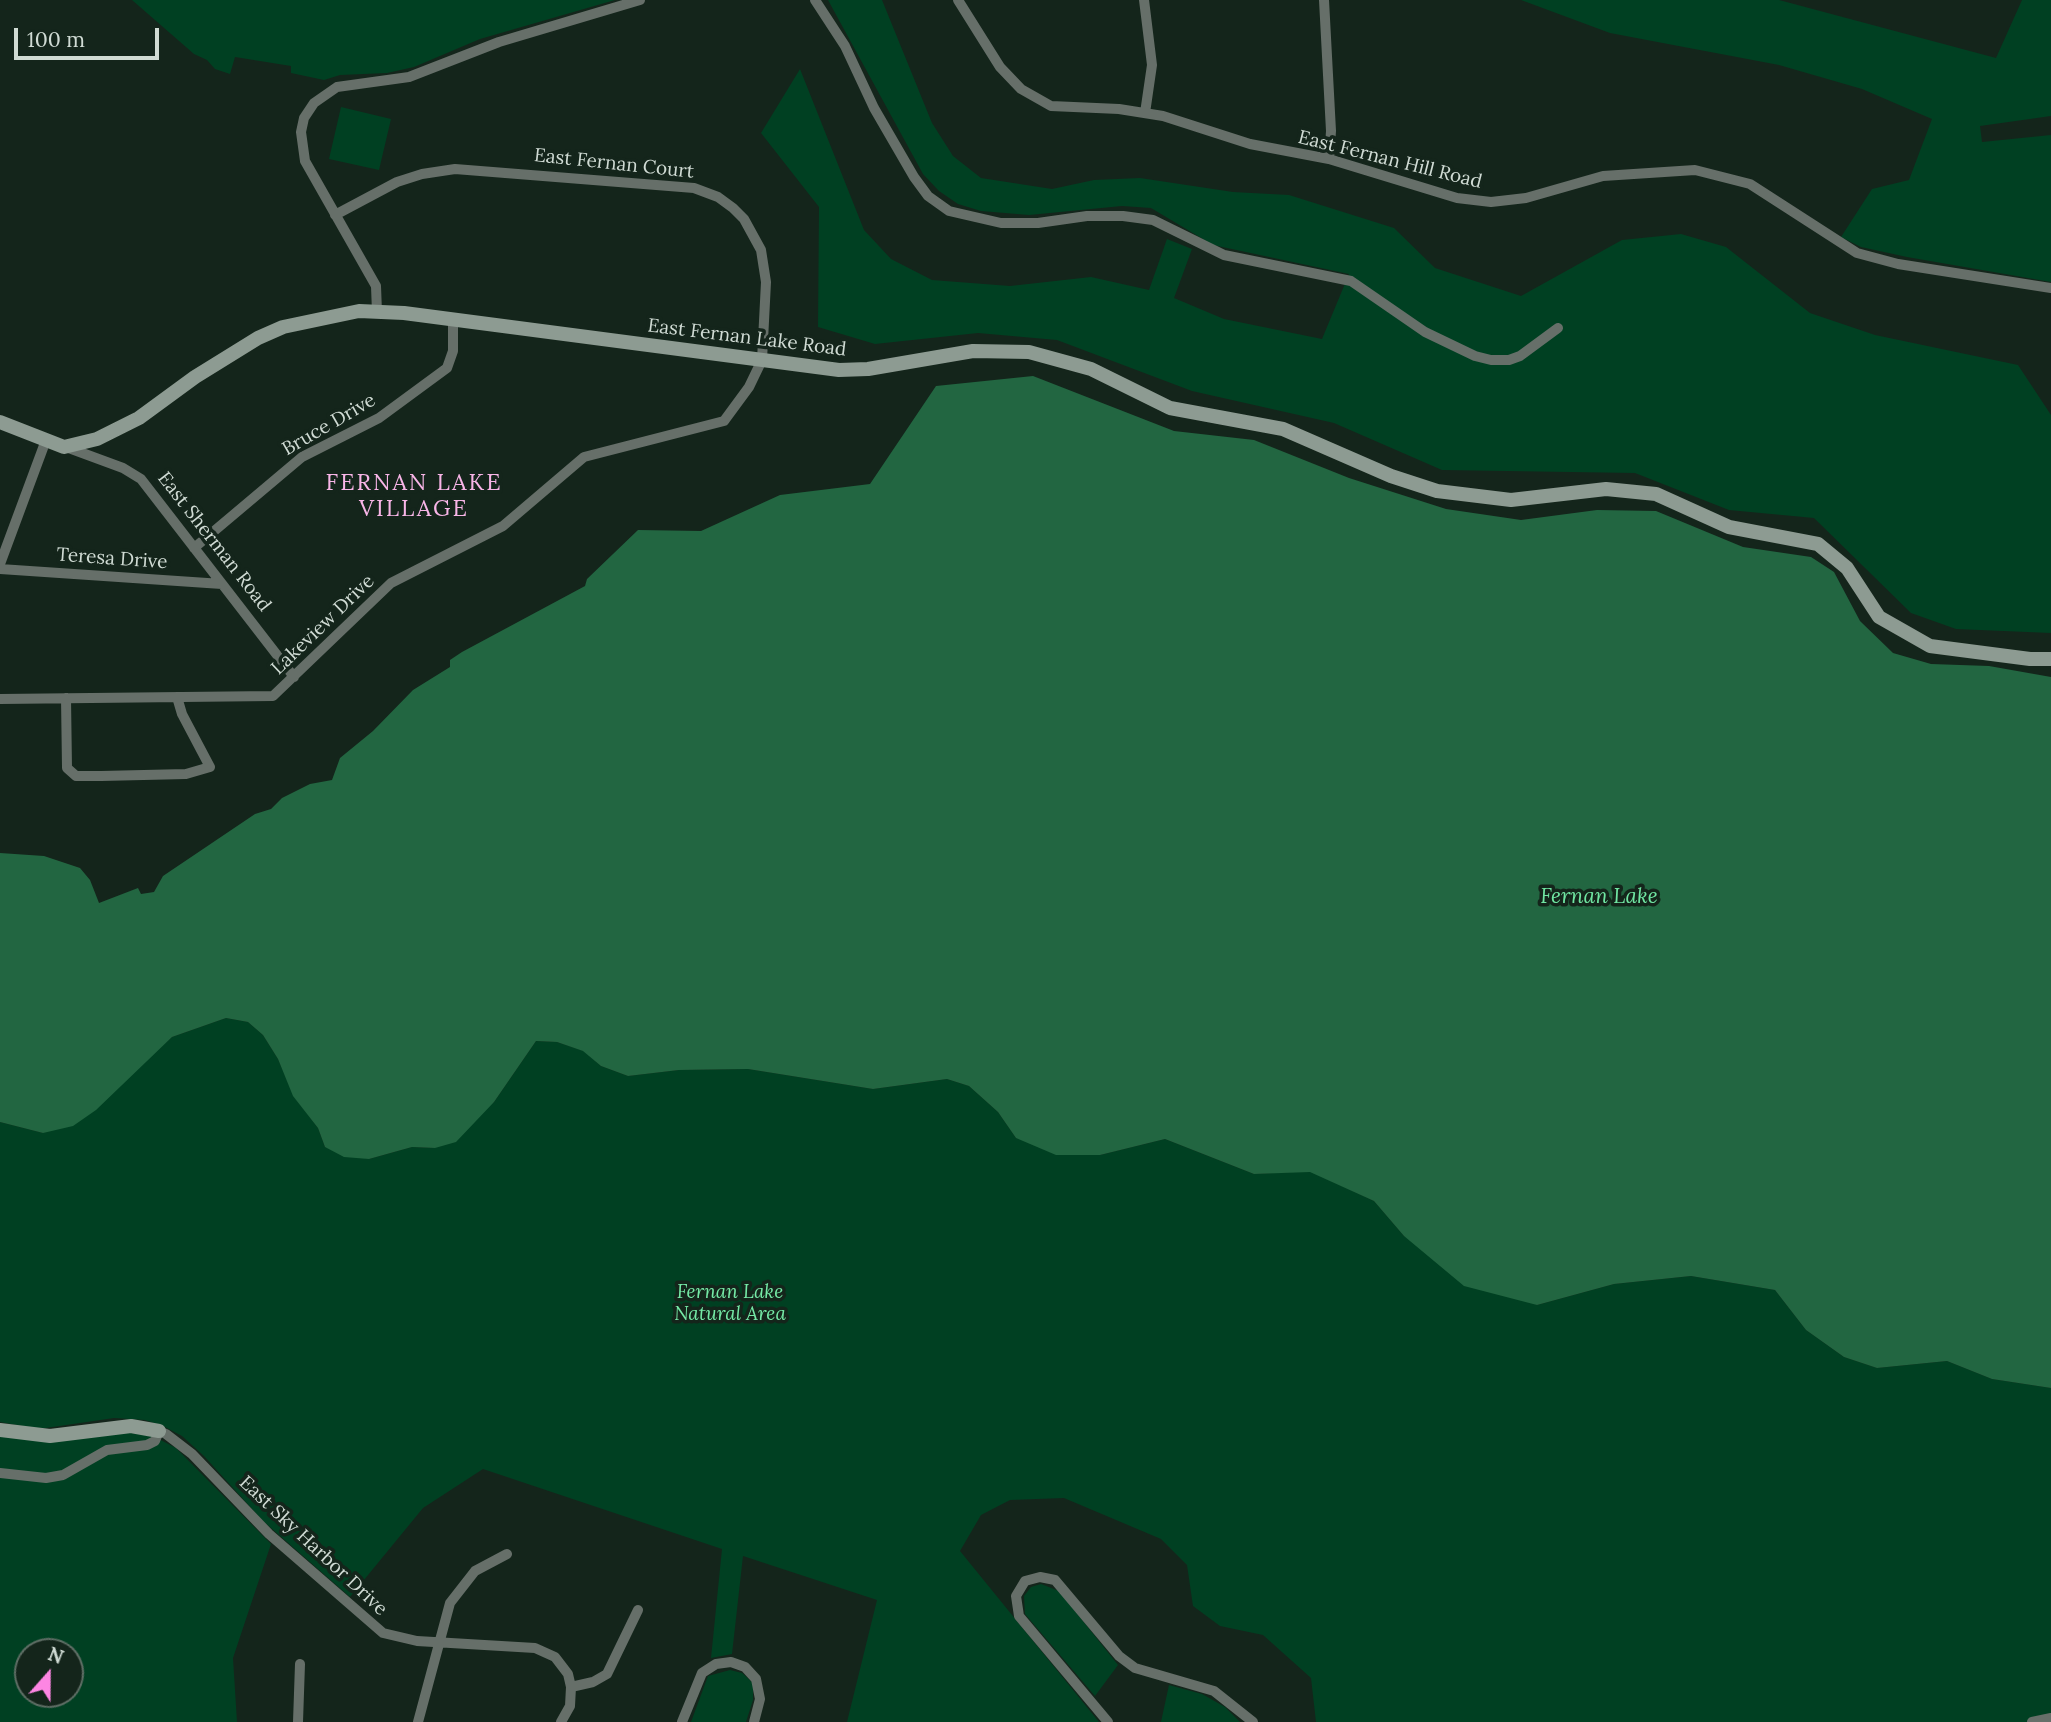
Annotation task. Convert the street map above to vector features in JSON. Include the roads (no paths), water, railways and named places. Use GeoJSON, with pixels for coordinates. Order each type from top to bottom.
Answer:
{"type":"FeatureCollection","features":[{"type":"Feature","properties":{"kind":"street"},"geometry":{"type":"LineString","coordinates":[[377,312],[376,286],[308,168],[302,145],[304,118],[326,93],[342,85],[409,76],[499,42],[640,0]]}},
{"type":"Feature","properties":{"kind":"street"},"geometry":{"type":"LineString","coordinates":[[815,0],[831,22],[874,108],[914,177],[928,195],[949,211],[1001,223],[1038,223],[1087,216],[1123,216],[1153,220],[1224,255],[1315,271],[1351,281],[1425,332],[1475,356],[1491,360],[1509,360],[1520,356],[1558,328]]}},
{"type":"Feature","properties":{"kind":"street","name":"East Fernan Hill Road"},"geometry":{"type":"LineString","coordinates":[[958,0],[1000,68],[1021,89],[1051,106],[1145,113],[1183,121],[1250,144],[1329,159],[1457,198],[1491,202],[1525,198],[1603,176],[1695,170],[1750,184],[1857,253],[1898,264],[2051,288]]}},
{"type":"Feature","properties":{"kind":"street"},"geometry":{"type":"LineString","coordinates":[[1144,0],[1152,65],[1145,113]]}},
{"type":"Feature","properties":{"kind":"street"},"geometry":{"type":"LineString","coordinates":[[1324,0],[1331,131],[1329,159]]}},
{"type":"Feature","properties":{"kind":"street","name":"East Fernan Court"},"geometry":{"type":"LineString","coordinates":[[335,215],[397,182],[422,174],[455,169],[694,188],[718,197],[733,208],[744,219],[761,250],[766,282],[762,360]]}},
{"type":"Feature","properties":{"kind":"street","name":"East Fernan Lake Road"},"geometry":{"type":"LineString","coordinates":[[64,446],[97,439],[124,428],[258,338],[283,327],[341,313],[377,312],[453,320],[855,370],[973,351],[1029,352],[1091,369],[1170,408],[1283,429],[1391,476],[1437,491],[1511,500],[1606,489],[1656,494],[1728,527],[1818,544],[1847,568],[1879,617],[1930,646],[2030,659],[2051,659]]}},
{"type":"Feature","properties":{"kind":"street","name":"Bruce Drive"},"geometry":{"type":"LineString","coordinates":[[194,548],[302,457],[379,418],[447,368],[453,351],[453,320]]}},
{"type":"Feature","properties":{"kind":"street","name":"Lakeview Drive"},"geometry":{"type":"LineString","coordinates":[[0,699],[274,696],[391,583],[503,526],[584,457],[724,421],[750,387],[762,360]]}},
{"type":"Feature","properties":{"kind":"street","name":"East Sherman Road"},"geometry":{"type":"LineString","coordinates":[[0,422],[137,475],[294,677]]}},
{"type":"Feature","properties":{"kind":"street"},"geometry":{"type":"LineString","coordinates":[[0,566],[46,440]]}},
{"type":"Feature","properties":{"kind":"street","name":"Teresa Drive"},"geometry":{"type":"LineString","coordinates":[[0,566],[222,584]]}},
{"type":"Feature","properties":{"kind":"street"},"geometry":{"type":"LineString","coordinates":[[66,698],[67,768],[76,776],[186,774],[210,767],[181,714],[177,698]]}},
{"type":"Feature","properties":{"kind":"street"},"geometry":{"type":"LineString","coordinates":[[0,1430],[50,1436],[131,1426],[159,1431],[151,1444],[107,1450],[62,1475],[46,1478],[0,1473]]}},
{"type":"Feature","properties":{"kind":"street","name":"East Sky Harbor Drive"},"geometry":{"type":"LineString","coordinates":[[159,1431],[192,1454],[258,1522],[376,1628],[402,1639],[535,1648],[562,1663],[572,1687]]}},
{"type":"Feature","properties":{"kind":"street"},"geometry":{"type":"LineString","coordinates":[[418,1722],[444,1618],[459,1588],[475,1571],[507,1554]]}},
{"type":"Feature","properties":{"kind":"street"},"geometry":{"type":"LineString","coordinates":[[1108,1722],[1019,1616],[1016,1597],[1025,1581],[1040,1577],[1055,1580],[1119,1656],[1135,1668],[1214,1691],[1253,1722]]}},
{"type":"Feature","properties":{"kind":"street"},"geometry":{"type":"LineString","coordinates":[[561,1722],[570,1706],[572,1687],[593,1682],[607,1674],[638,1611]]}},
{"type":"Feature","properties":{"kind":"street"},"geometry":{"type":"LineString","coordinates":[[682,1722],[702,1673],[716,1664],[731,1662],[745,1667],[757,1679],[760,1699],[754,1722]]}},
{"type":"Feature","properties":{"kind":"street"},"geometry":{"type":"LineString","coordinates":[[298,1722],[300,1664]]}},
{"type":"Feature","properties":{"kind":"street"},"geometry":{"type":"LineString","coordinates":[[2032,1722],[2051,1718]]}},
{"type":"Feature","properties":{"kind":"water","name":"Fernan Lake"},"geometry":{"type":"Polygon","coordinates":[[[1033,376],[1174,431],[1254,440],[1349,478],[1446,509],[1521,520],[1597,510],[1656,511],[1743,547],[1811,557],[1834,572],[1860,621],[1893,653],[1931,664],[1989,666],[2051,677],[2051,1388],[1992,1379],[1947,1361],[1877,1368],[1844,1357],[1806,1330],[1775,1290],[1691,1276],[1614,1284],[1537,1305],[1464,1286],[1404,1236],[1374,1201],[1310,1172],[1254,1174],[1165,1139],[1100,1155],[1056,1155],[1016,1138],[998,1112],[969,1086],[947,1079],[873,1089],[748,1069],[679,1070],[628,1076],[601,1066],[583,1051],[557,1042],[536,1041],[494,1102],[456,1142],[435,1148],[412,1147],[369,1159],[344,1157],[325,1147],[318,1128],[293,1096],[278,1059],[263,1035],[248,1022],[226,1018],[172,1037],[96,1110],[73,1126],[43,1133],[0,1122],[0,853],[44,856],[80,868],[90,880],[99,903],[138,888],[141,894],[154,892],[163,876],[255,814],[271,809],[282,798],[310,784],[332,780],[340,758],[373,731],[413,690],[450,667],[450,660],[462,652],[585,586],[587,579],[638,530],[701,531],[780,495],[870,484],[936,386],[1033,376]]]}},
{"type":"Feature","properties":{"kind":"district","name":"FERNAN LAKE VILLAGE"},"geometry":{"type":"Point","coordinates":[414,496]}},
{"type":"Feature","properties":{"kind":"park label","name":"Fernan Lake Natural Area"},"geometry":{"type":"Point","coordinates":[730,1304]}}]}
